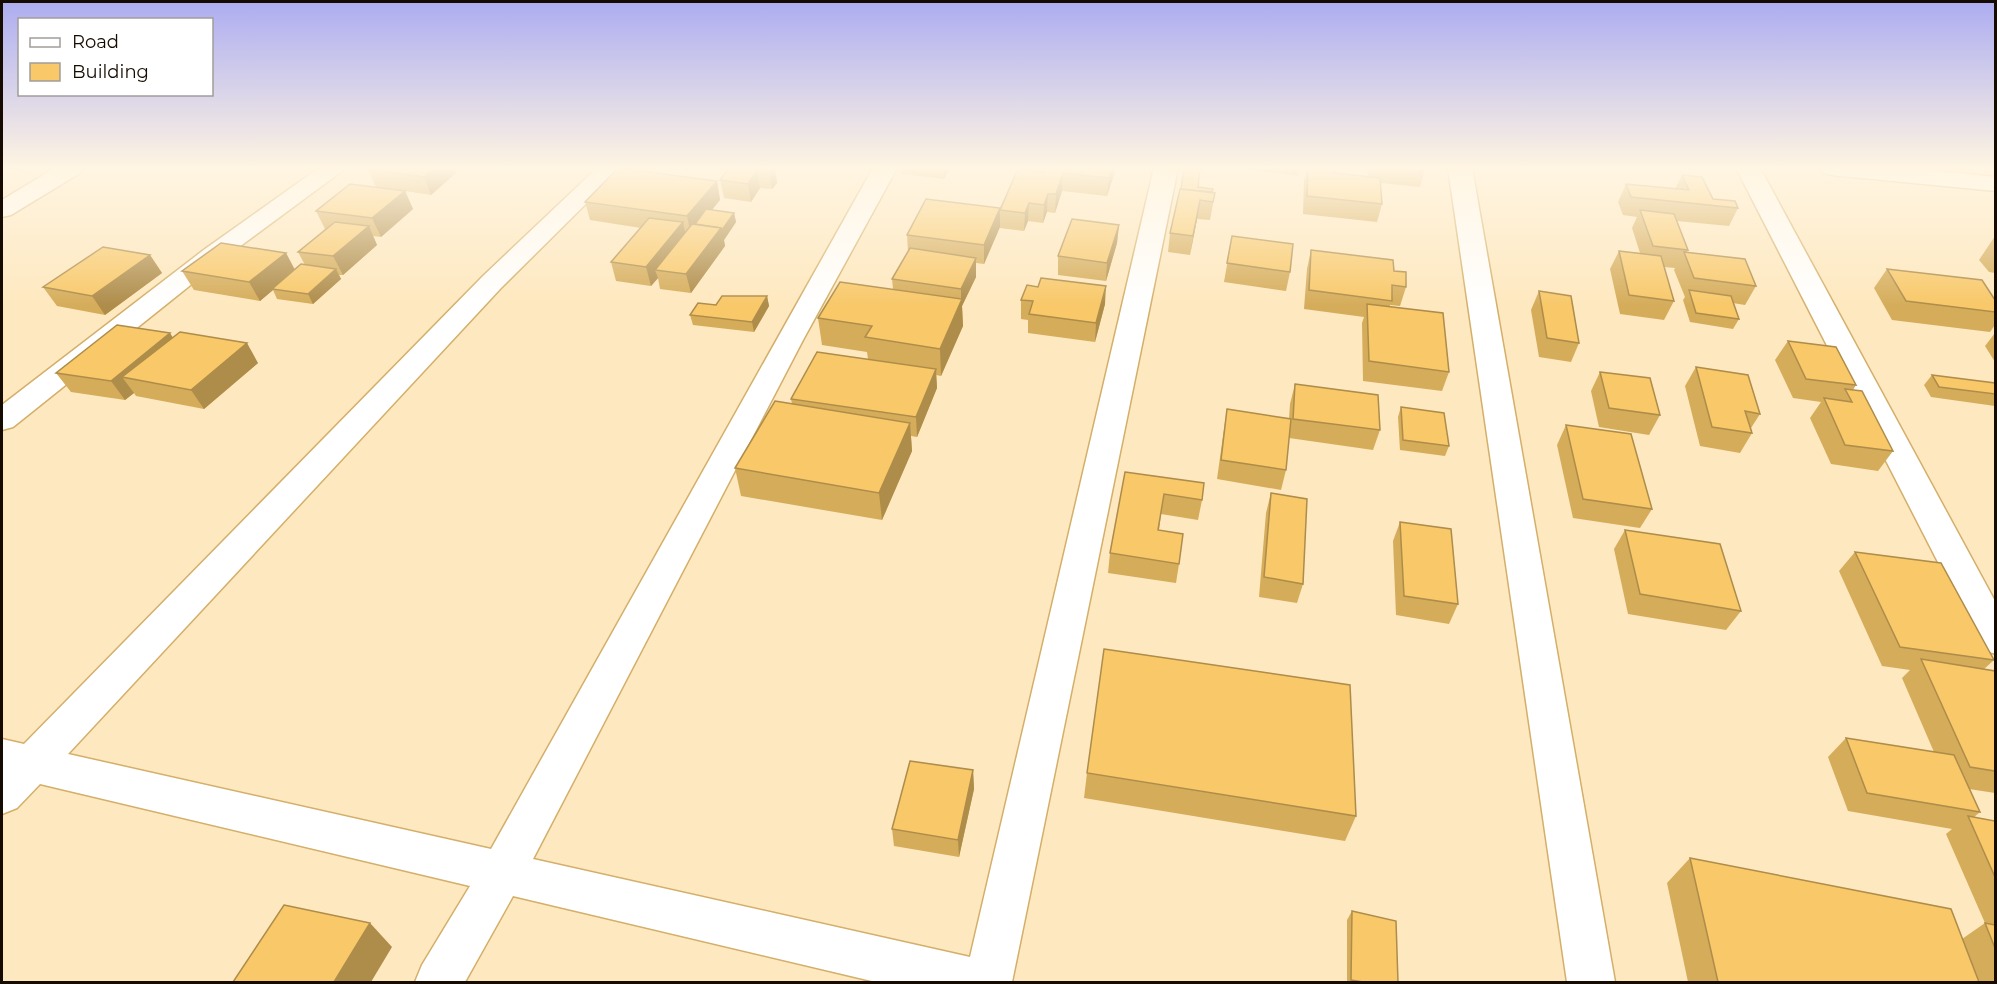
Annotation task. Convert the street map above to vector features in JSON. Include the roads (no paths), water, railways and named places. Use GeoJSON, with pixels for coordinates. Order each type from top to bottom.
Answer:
{"type":"FeatureCollection","features":[{"type":"Feature","properties":{"kind":"street"},"geometry":{"type":"LineString","coordinates":[[2,420],[214,254],[270,214]]}},
{"type":"Feature","properties":{"kind":"street"},"geometry":{"type":"LineString","coordinates":[[2,795],[16,760],[492,282],[563,214]]}},
{"type":"Feature","properties":{"kind":"street"},"geometry":{"type":"LineString","coordinates":[[439,982],[501,875],[859,214]]}},
{"type":"Feature","properties":{"kind":"street"},"geometry":{"type":"LineString","coordinates":[[988,982],[1156,214]]}},
{"type":"Feature","properties":{"kind":"street"},"geometry":{"type":"LineString","coordinates":[[1467,214],[1591,982]]}},
{"type":"Feature","properties":{"kind":"street"},"geometry":{"type":"LineString","coordinates":[[1772,214],[1995,639]]}},
{"type":"Feature","properties":{"kind":"street"},"geometry":{"type":"LineString","coordinates":[[16,760],[501,875],[974,982]]}}]}
